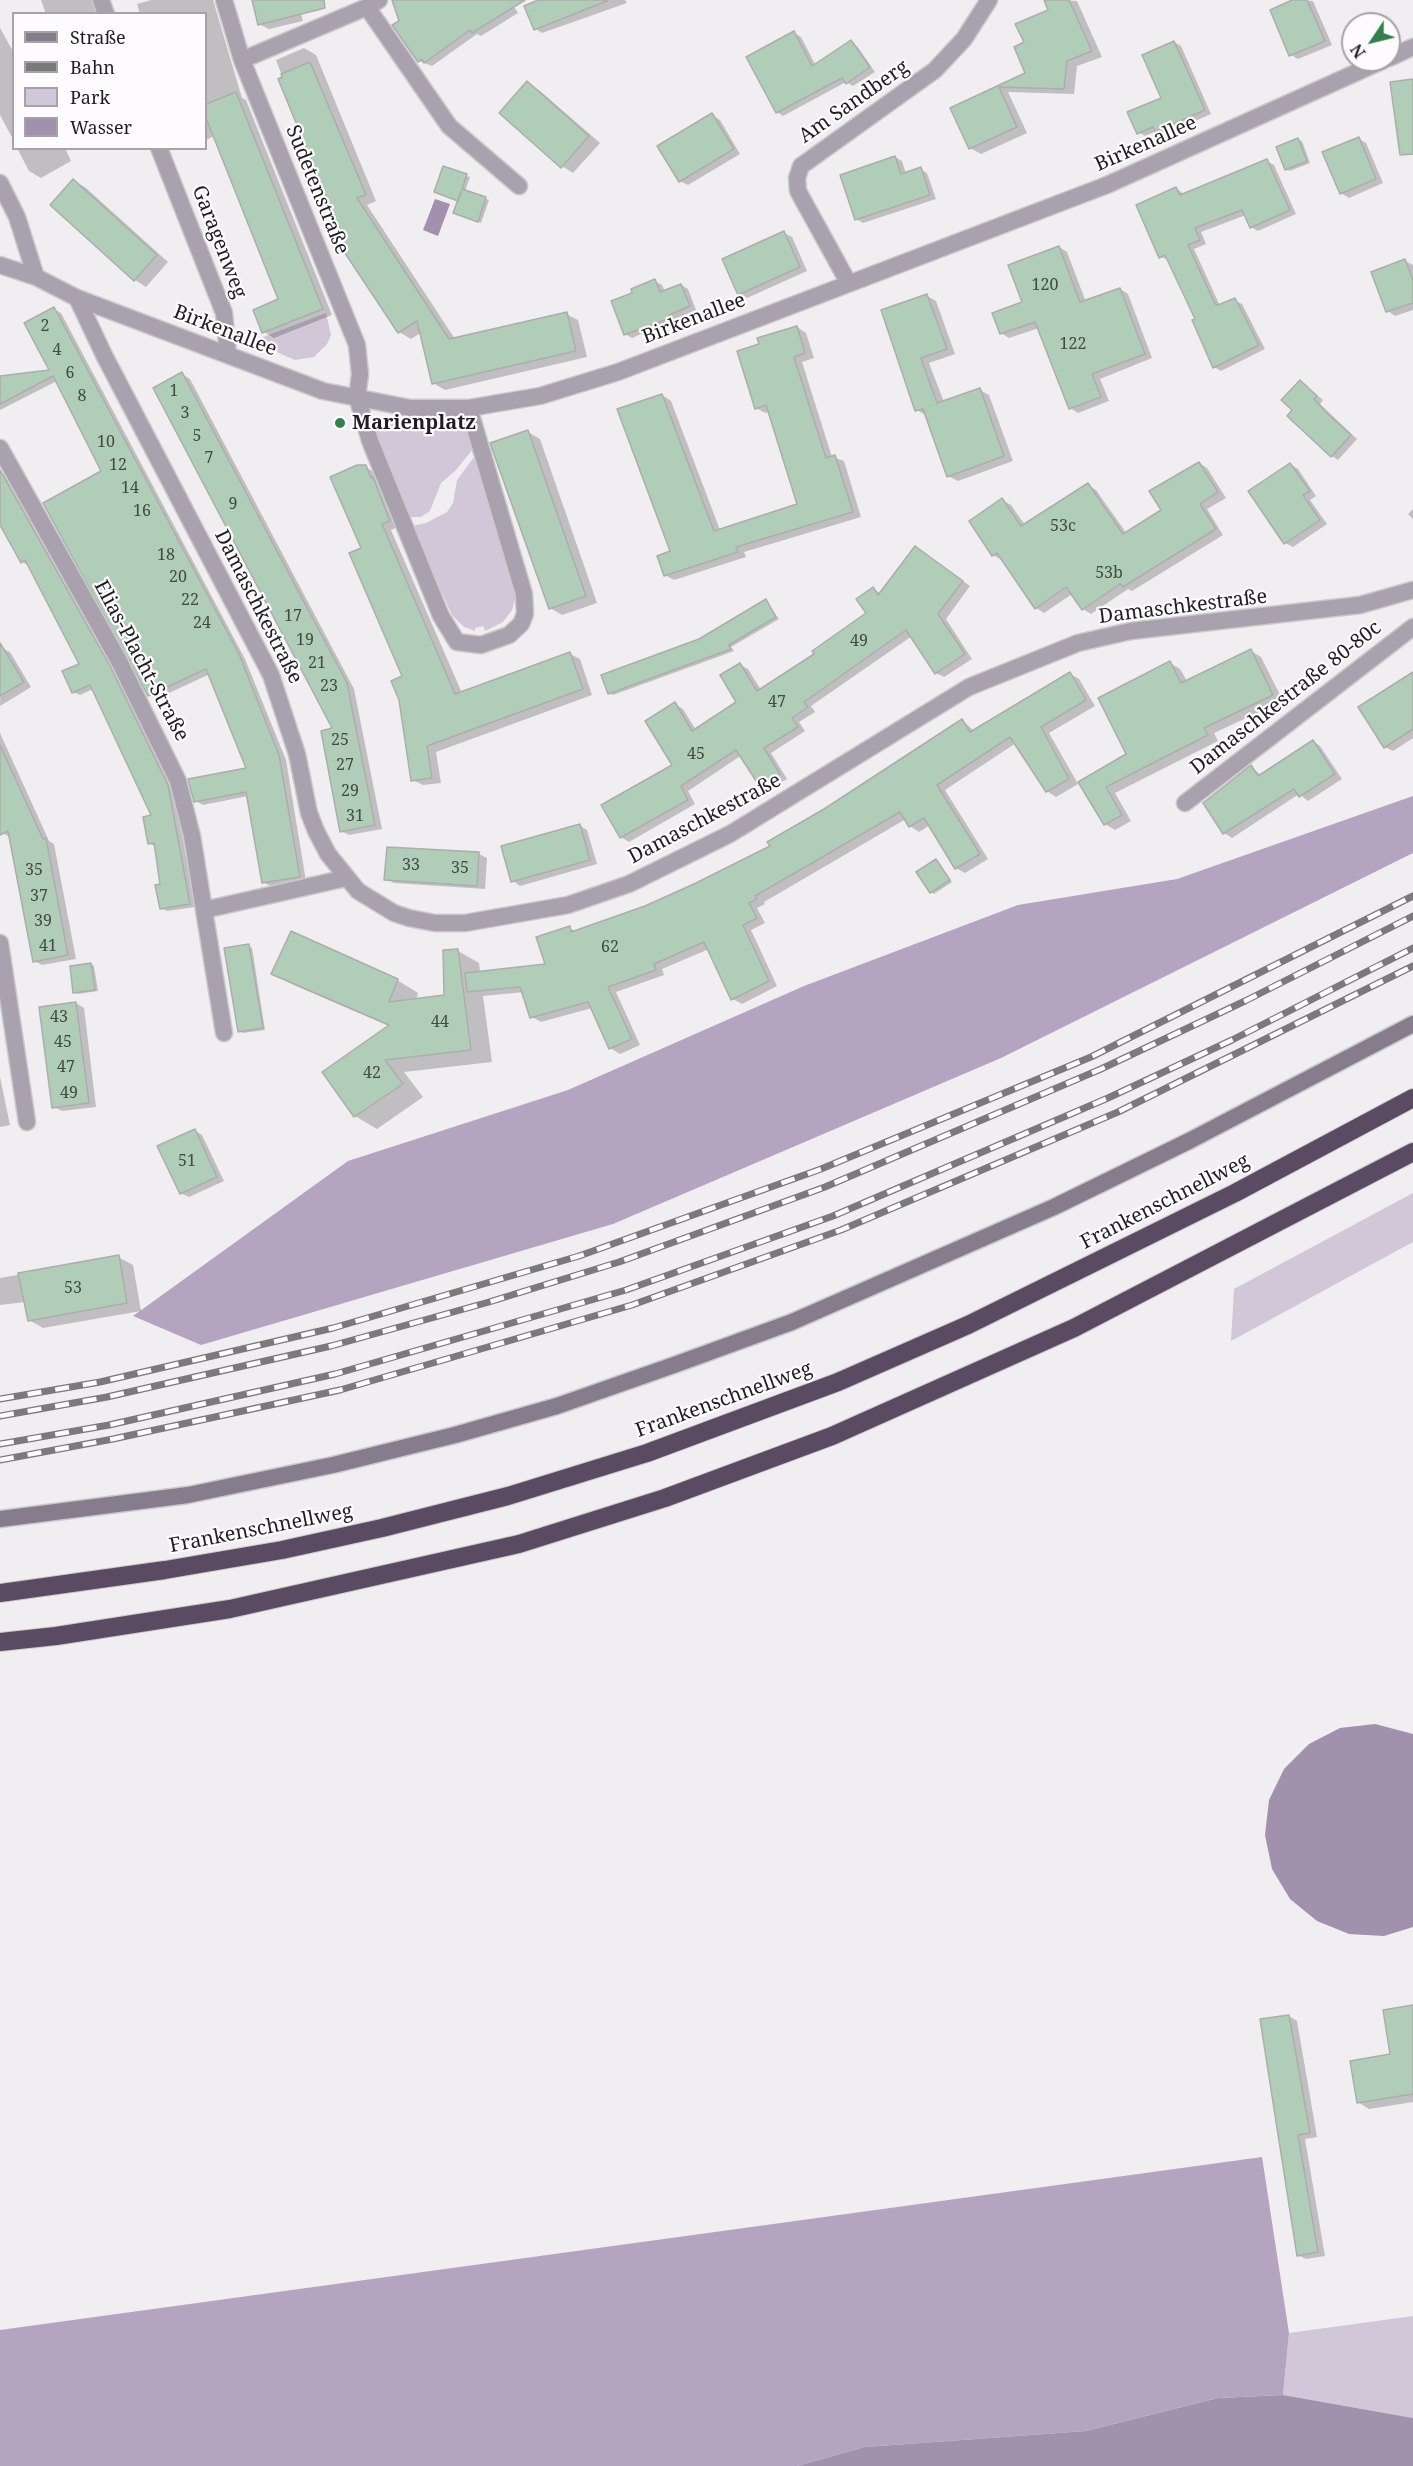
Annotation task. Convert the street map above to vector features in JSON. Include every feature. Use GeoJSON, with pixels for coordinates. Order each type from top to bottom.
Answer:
{"type":"FeatureCollection","features":[{"type":"Feature","properties":{"kind":"highway","name":"Frankenschnellweg"},"geometry":{"type":"LineString","coordinates":[[0,1593],[165,1570],[282,1550],[382,1528],[508,1496],[647,1453],[838,1382],[968,1325],[1235,1193],[1413,1098]]}},
{"type":"Feature","properties":{"kind":"highway"},"geometry":{"type":"LineString","coordinates":[[0,1642],[56,1636],[230,1608],[519,1544],[665,1498],[832,1436],[1074,1328],[1413,1152]]}},
{"type":"Feature","properties":{"kind":"main road"},"geometry":{"type":"LineString","coordinates":[[0,1520],[188,1495],[333,1465],[512,1419],[642,1376],[792,1322],[1054,1207],[1189,1141],[1413,1024]]}},
{"type":"Feature","properties":{"kind":"street","name":"Sudetenstraße"},"geometry":{"type":"LineString","coordinates":[[224,0],[242,60],[357,345],[360,374],[357,398]]}},
{"type":"Feature","properties":{"kind":"street","name":"Am Sandberg"},"geometry":{"type":"LineString","coordinates":[[848,282],[798,191],[797,178],[801,166],[935,70],[963,39],[989,0]]}},
{"type":"Feature","properties":{"kind":"street"},"geometry":{"type":"LineString","coordinates":[[242,60],[373,4],[419,86],[449,126],[519,186]]}},
{"type":"Feature","properties":{"kind":"street","name":"Birkenallee"},"geometry":{"type":"LineString","coordinates":[[0,265],[36,277],[77,298],[323,391],[410,408],[469,408],[540,396],[618,372],[848,282],[1107,185],[1357,72]]}},
{"type":"Feature","properties":{"kind":"street","name":"Garagenweg"},"geometry":{"type":"LineString","coordinates":[[160,150],[224,313],[228,354]]}},
{"type":"Feature","properties":{"kind":"street"},"geometry":{"type":"LineString","coordinates":[[0,183],[17,217],[36,277]]}},
{"type":"Feature","properties":{"kind":"street","name":"Damaschkestraße"},"geometry":{"type":"LineString","coordinates":[[77,298],[271,675],[297,754],[309,813],[328,854],[358,891],[394,913],[435,923],[465,923],[568,905],[629,884],[730,834],[969,687],[1078,643],[1131,631],[1360,605],[1413,590]]}},
{"type":"Feature","properties":{"kind":"street"},"geometry":{"type":"LineString","coordinates":[[357,398],[370,441],[441,616],[457,642],[481,645],[508,635],[521,624],[525,614],[524,594],[469,408]]}},
{"type":"Feature","properties":{"kind":"street","name":"Elias-Placht-Straße"},"geometry":{"type":"LineString","coordinates":[[0,448],[66,562],[169,760],[186,803],[224,1033]]}},
{"type":"Feature","properties":{"kind":"street","name":"Damaschkestraße 80-80c"},"geometry":{"type":"LineString","coordinates":[[1185,803],[1413,627]]}},
{"type":"Feature","properties":{"kind":"street"},"geometry":{"type":"LineString","coordinates":[[204,910],[346,878]]}},
{"type":"Feature","properties":{"kind":"street"},"geometry":{"type":"LineString","coordinates":[[0,944],[27,1122]]}},
{"type":"Feature","properties":{"kind":"green space"},"geometry":{"type":"Polygon","coordinates":[[[326,313],[331,335],[327,344],[314,357],[295,360],[267,348],[263,337],[326,313]]]}},
{"type":"Feature","properties":{"kind":"green space"},"geometry":{"type":"Polygon","coordinates":[[[379,419],[430,426],[463,425],[470,438],[474,448],[455,471],[441,483],[430,511],[421,517],[409,517],[373,430],[379,419]]]}},
{"type":"Feature","properties":{"kind":"green space"},"geometry":{"type":"Polygon","coordinates":[[[475,456],[516,596],[512,610],[503,622],[485,631],[483,626],[475,628],[475,631],[464,627],[452,615],[412,526],[426,523],[447,512],[453,503],[457,480],[475,456]]]}},
{"type":"Feature","properties":{"kind":"green space"},"geometry":{"type":"Polygon","coordinates":[[[1413,1193],[1413,1242],[1231,1341],[1234,1289],[1413,1193]]]}},
{"type":"Feature","properties":{"kind":"green space"},"geometry":{"type":"Polygon","coordinates":[[[1413,2316],[1413,2418],[1283,2395],[1289,2333],[1413,2316]]]}},
{"type":"Feature","properties":{"kind":"shaded area"},"geometry":{"type":"Polygon","coordinates":[[[1413,796],[1413,853],[1001,1058],[613,1224],[201,1345],[133,1316],[348,1161],[568,1090],[804,986],[1018,905],[1177,879],[1413,796]]]}},
{"type":"Feature","properties":{"kind":"shaded area"},"geometry":{"type":"Polygon","coordinates":[[[1262,2157],[1289,2333],[1283,2395],[1218,2398],[1086,2431],[865,2447],[797,2466],[0,2466],[0,2330],[1262,2157]]]}},
{"type":"Feature","properties":{"kind":"water"},"geometry":{"type":"Polygon","coordinates":[[[435,199],[450,204],[438,236],[423,230],[435,199]]]}},
{"type":"Feature","properties":{"kind":"water"},"geometry":{"type":"Polygon","coordinates":[[[1375,1724],[1413,1734],[1413,1927],[1384,1936],[1349,1934],[1317,1921],[1290,1899],[1272,1869],[1265,1835],[1269,1800],[1284,1769],[1309,1744],[1340,1728],[1375,1724]]]}},
{"type":"Feature","properties":{"kind":"water"},"geometry":{"type":"Polygon","coordinates":[[[1283,2395],[1413,2418],[1413,2466],[797,2466],[865,2447],[1086,2431],[1218,2398],[1283,2395]]]}},
{"type":"Feature","properties":{"kind":"building"},"geometry":{"type":"Polygon","coordinates":[[[252,0],[324,0],[325,8],[258,25],[252,0]]]}},
{"type":"Feature","properties":{"kind":"building"},"geometry":{"type":"Polygon","coordinates":[[[392,0],[525,0],[472,33],[470,30],[424,63],[422,59],[418,62],[392,25],[399,21],[392,0]]]}},
{"type":"Feature","properties":{"kind":"building"},"geometry":{"type":"Polygon","coordinates":[[[538,0],[607,1],[534,30],[524,6],[538,0]]]}},
{"type":"Feature","properties":{"kind":"building"},"geometry":{"type":"Polygon","coordinates":[[[1044,0],[1069,0],[1092,51],[1067,61],[1064,89],[999,87],[1017,127],[969,149],[950,108],[1025,73],[1014,47],[1024,42],[1015,24],[1048,10],[1044,0]]]}},
{"type":"Feature","properties":{"kind":"building"},"geometry":{"type":"Polygon","coordinates":[[[1292,0],[1307,0],[1325,41],[1289,56],[1270,10],[1292,0]]]}},
{"type":"Feature","properties":{"kind":"building"},"geometry":{"type":"Polygon","coordinates":[[[794,31],[812,66],[851,40],[870,67],[846,84],[842,78],[776,113],[746,57],[794,31]]]}},
{"type":"Feature","properties":{"kind":"building"},"geometry":{"type":"Polygon","coordinates":[[[1174,41],[1205,110],[1155,132],[1153,127],[1137,134],[1127,112],[1161,98],[1142,55],[1174,41]]]}},
{"type":"Feature","properties":{"kind":"building"},"geometry":{"type":"Polygon","coordinates":[[[310,62],[366,195],[357,198],[449,339],[567,312],[576,351],[432,384],[417,321],[398,333],[337,241],[343,237],[278,79],[282,77],[281,74],[310,62]]]}},
{"type":"Feature","properties":{"kind":"building"},"geometry":{"type":"Polygon","coordinates":[[[1413,79],[1413,154],[1400,155],[1390,82],[1413,79]]]}},
{"type":"Feature","properties":{"kind":"building"},"geometry":{"type":"Polygon","coordinates":[[[527,81],[589,136],[561,168],[499,113],[527,81]]]}},
{"type":"Feature","properties":{"kind":"building"},"geometry":{"type":"Polygon","coordinates":[[[236,92],[323,309],[262,333],[253,310],[278,299],[207,121],[207,104],[236,92]]]}},
{"type":"Feature","properties":{"kind":"building"},"geometry":{"type":"Polygon","coordinates":[[[712,113],[734,149],[679,182],[657,146],[712,113]]]}},
{"type":"Feature","properties":{"kind":"building"},"geometry":{"type":"Polygon","coordinates":[[[1359,137],[1376,179],[1340,194],[1322,152],[1359,137]]]}},
{"type":"Feature","properties":{"kind":"building"},"geometry":{"type":"Polygon","coordinates":[[[1298,138],[1307,161],[1285,170],[1276,147],[1298,138]]]}},
{"type":"Feature","properties":{"kind":"building"},"geometry":{"type":"Polygon","coordinates":[[[895,156],[901,174],[921,167],[930,195],[855,220],[840,175],[895,156]]]}},
{"type":"Feature","properties":{"kind":"building"},"geometry":{"type":"Polygon","coordinates":[[[1267,159],[1290,210],[1250,228],[1242,210],[1195,228],[1200,240],[1188,245],[1215,304],[1218,305],[1235,298],[1259,345],[1213,368],[1192,320],[1195,319],[1165,255],[1159,258],[1136,205],[1176,187],[1180,195],[1267,159]]]}},
{"type":"Feature","properties":{"kind":"building"},"geometry":{"type":"Polygon","coordinates":[[[443,166],[467,174],[458,201],[434,192],[443,166]]]}},
{"type":"Feature","properties":{"kind":"building"},"geometry":{"type":"Polygon","coordinates":[[[73,179],[157,255],[134,281],[50,205],[73,179]]]}},
{"type":"Feature","properties":{"kind":"building"},"geometry":{"type":"Polygon","coordinates":[[[462,189],[486,197],[478,222],[453,213],[462,189]]]}},
{"type":"Feature","properties":{"kind":"building"},"geometry":{"type":"Polygon","coordinates":[[[784,231],[800,267],[738,295],[722,259],[784,231]]]}},
{"type":"Feature","properties":{"kind":"building"},"geometry":{"type":"Polygon","coordinates":[[[1059,246],[1080,302],[1120,288],[1145,354],[1092,374],[1101,397],[1069,409],[1035,322],[1000,334],[992,313],[1022,302],[1008,265],[1059,246]]]}},
{"type":"Feature","properties":{"kind":"building"},"geometry":{"type":"Polygon","coordinates":[[[1405,259],[1413,280],[1413,303],[1386,312],[1371,272],[1405,259]]]}},
{"type":"Feature","properties":{"kind":"building"},"geometry":{"type":"Polygon","coordinates":[[[655,279],[660,292],[681,284],[690,306],[669,315],[670,318],[624,335],[611,301],[632,293],[631,289],[655,279]]]}},
{"type":"Feature","properties":{"kind":"building"},"geometry":{"type":"Polygon","coordinates":[[[927,294],[947,349],[921,358],[937,403],[980,388],[1004,456],[947,477],[923,409],[915,411],[881,310],[927,294]]]}},
{"type":"Feature","properties":{"kind":"building"},"geometry":{"type":"Polygon","coordinates":[[[54,307],[239,654],[279,755],[300,877],[262,883],[246,792],[194,802],[188,779],[246,768],[206,669],[148,696],[43,503],[101,471],[53,376],[0,404],[0,376],[49,370],[24,323],[54,307]]]}},
{"type":"Feature","properties":{"kind":"building"},"geometry":{"type":"Polygon","coordinates":[[[797,326],[805,353],[794,357],[826,458],[835,455],[853,512],[736,547],[738,552],[664,576],[657,556],[670,551],[617,409],[662,394],[714,531],[797,504],[766,405],[755,409],[737,351],[759,344],[757,338],[797,326]]]}},
{"type":"Feature","properties":{"kind":"building"},"geometry":{"type":"Polygon","coordinates":[[[182,372],[347,683],[375,825],[340,832],[321,731],[332,728],[153,388],[182,372]]]}},
{"type":"Feature","properties":{"kind":"building"},"geometry":{"type":"Polygon","coordinates":[[[1300,380],[1317,396],[1314,399],[1351,435],[1331,457],[1287,416],[1292,410],[1281,400],[1300,380]]]}},
{"type":"Feature","properties":{"kind":"building"},"geometry":{"type":"Polygon","coordinates":[[[528,430],[586,596],[549,609],[490,443],[528,430]]]}},
{"type":"Feature","properties":{"kind":"building"},"geometry":{"type":"Polygon","coordinates":[[[1199,462],[1218,492],[1200,504],[1216,529],[1123,587],[1120,584],[1082,610],[1066,587],[1035,609],[997,553],[992,556],[969,521],[1002,498],[1021,526],[1088,483],[1123,534],[1161,510],[1149,491],[1199,462]]]}},
{"type":"Feature","properties":{"kind":"building"},"geometry":{"type":"Polygon","coordinates":[[[1290,463],[1310,491],[1303,495],[1320,520],[1284,544],[1248,491],[1290,463]]]}},
{"type":"Feature","properties":{"kind":"building"},"geometry":{"type":"Polygon","coordinates":[[[357,465],[366,465],[371,478],[373,477],[390,521],[382,524],[455,694],[570,652],[583,689],[427,746],[432,778],[411,781],[399,700],[391,681],[402,676],[349,553],[361,548],[330,477],[357,465]]]}},
{"type":"Feature","properties":{"kind":"building"},"geometry":{"type":"Polygon","coordinates":[[[0,470],[110,666],[168,785],[190,904],[160,909],[155,885],[160,884],[154,843],[148,844],[143,817],[151,815],[90,685],[72,693],[62,671],[79,664],[25,560],[21,563],[0,525],[0,470]]]}},
{"type":"Feature","properties":{"kind":"building"},"geometry":{"type":"Polygon","coordinates":[[[915,546],[963,581],[938,614],[965,654],[935,674],[906,630],[804,702],[808,707],[792,718],[798,727],[764,748],[780,774],[760,787],[736,750],[681,786],[688,800],[620,838],[601,805],[672,765],[645,721],[675,702],[692,731],[736,702],[720,675],[740,663],[757,691],[814,654],[812,651],[866,613],[856,599],[873,587],[878,595],[915,546]]]}},
{"type":"Feature","properties":{"kind":"building"},"geometry":{"type":"Polygon","coordinates":[[[766,599],[776,617],[729,645],[731,649],[608,694],[601,675],[699,639],[766,599]]]}},
{"type":"Feature","properties":{"kind":"building"},"geometry":{"type":"Polygon","coordinates":[[[0,643],[24,682],[0,696],[0,643]]]}},
{"type":"Feature","properties":{"kind":"building"},"geometry":{"type":"Polygon","coordinates":[[[1251,649],[1273,695],[1204,728],[1208,735],[1106,787],[1122,815],[1104,825],[1078,782],[1126,754],[1098,698],[1170,661],[1181,683],[1251,649]]]}},
{"type":"Feature","properties":{"kind":"building"},"geometry":{"type":"Polygon","coordinates":[[[1070,672],[1086,700],[1041,727],[1069,779],[1046,792],[1010,737],[937,785],[980,854],[955,869],[924,818],[909,827],[900,812],[755,896],[757,899],[749,903],[757,918],[743,925],[769,981],[731,1000],[704,942],[654,964],[656,970],[608,987],[632,1039],[609,1049],[588,1002],[530,1018],[520,987],[467,992],[465,973],[545,964],[536,937],[570,926],[571,932],[645,906],[696,883],[770,846],[767,842],[824,809],[962,719],[970,732],[1070,672]]]}},
{"type":"Feature","properties":{"kind":"building"},"geometry":{"type":"Polygon","coordinates":[[[1413,672],[1413,729],[1384,748],[1358,707],[1413,672]]]}},
{"type":"Feature","properties":{"kind":"building"},"geometry":{"type":"Polygon","coordinates":[[[1313,740],[1335,774],[1299,797],[1294,789],[1223,834],[1203,803],[1251,765],[1258,776],[1313,740]]]}},
{"type":"Feature","properties":{"kind":"building"},"geometry":{"type":"Polygon","coordinates":[[[0,745],[43,839],[46,838],[68,955],[33,962],[8,831],[0,835],[0,745]]]}},
{"type":"Feature","properties":{"kind":"building"},"geometry":{"type":"Polygon","coordinates":[[[580,824],[590,860],[511,882],[501,846],[580,824]]]}},
{"type":"Feature","properties":{"kind":"building"},"geometry":{"type":"Polygon","coordinates":[[[387,847],[479,852],[477,886],[384,880],[387,847]]]}},
{"type":"Feature","properties":{"kind":"building"},"geometry":{"type":"Polygon","coordinates":[[[936,859],[950,880],[930,893],[916,872],[936,859]]]}},
{"type":"Feature","properties":{"kind":"building"},"geometry":{"type":"Polygon","coordinates":[[[291,931],[398,979],[389,1002],[444,995],[443,950],[458,949],[471,1050],[385,1060],[403,1084],[354,1117],[322,1072],[389,1025],[271,974],[291,931]]]}},
{"type":"Feature","properties":{"kind":"building"},"geometry":{"type":"Polygon","coordinates":[[[249,944],[263,1028],[238,1032],[224,948],[249,944]]]}},
{"type":"Feature","properties":{"kind":"building"},"geometry":{"type":"Polygon","coordinates":[[[91,963],[95,990],[73,993],[70,966],[91,963]]]}},
{"type":"Feature","properties":{"kind":"building"},"geometry":{"type":"Polygon","coordinates":[[[76,1002],[89,1103],[52,1108],[39,1007],[76,1002]]]}},
{"type":"Feature","properties":{"kind":"building"},"geometry":{"type":"Polygon","coordinates":[[[195,1129],[217,1177],[180,1194],[157,1146],[195,1129]]]}},
{"type":"Feature","properties":{"kind":"building"},"geometry":{"type":"Polygon","coordinates":[[[119,1255],[127,1303],[28,1321],[18,1273],[119,1255]]]}},
{"type":"Feature","properties":{"kind":"building"},"geometry":{"type":"Polygon","coordinates":[[[1413,2005],[1413,2094],[1357,2103],[1350,2061],[1390,2054],[1383,2010],[1413,2005]]]}},
{"type":"Feature","properties":{"kind":"building"},"geometry":{"type":"Polygon","coordinates":[[[1289,2015],[1310,2133],[1298,2135],[1318,2252],[1297,2256],[1260,2019],[1289,2015]]]}},
{"type":"Feature","properties":{"kind":"railway"},"geometry":{"type":"LineString","coordinates":[[0,1399],[100,1382],[333,1328],[579,1256],[821,1169],[1091,1057],[1413,896]]}},
{"type":"Feature","properties":{"kind":"railway"},"geometry":{"type":"LineString","coordinates":[[0,1416],[107,1397],[331,1346],[489,1302],[619,1262],[825,1187],[1101,1069],[1245,1001],[1413,916]]}},
{"type":"Feature","properties":{"kind":"railway"},"geometry":{"type":"LineString","coordinates":[[0,1444],[109,1425],[335,1374],[626,1290],[833,1216],[1108,1098],[1232,1040],[1413,948]]}},
{"type":"Feature","properties":{"kind":"railway"},"geometry":{"type":"LineString","coordinates":[[0,1460],[113,1439],[340,1390],[632,1305],[841,1230],[1118,1112],[1413,966]]}},
{"type":"Feature","properties":{"kind":"place","name":"Marienplatz"},"geometry":{"type":"Point","coordinates":[340,423]}}]}
